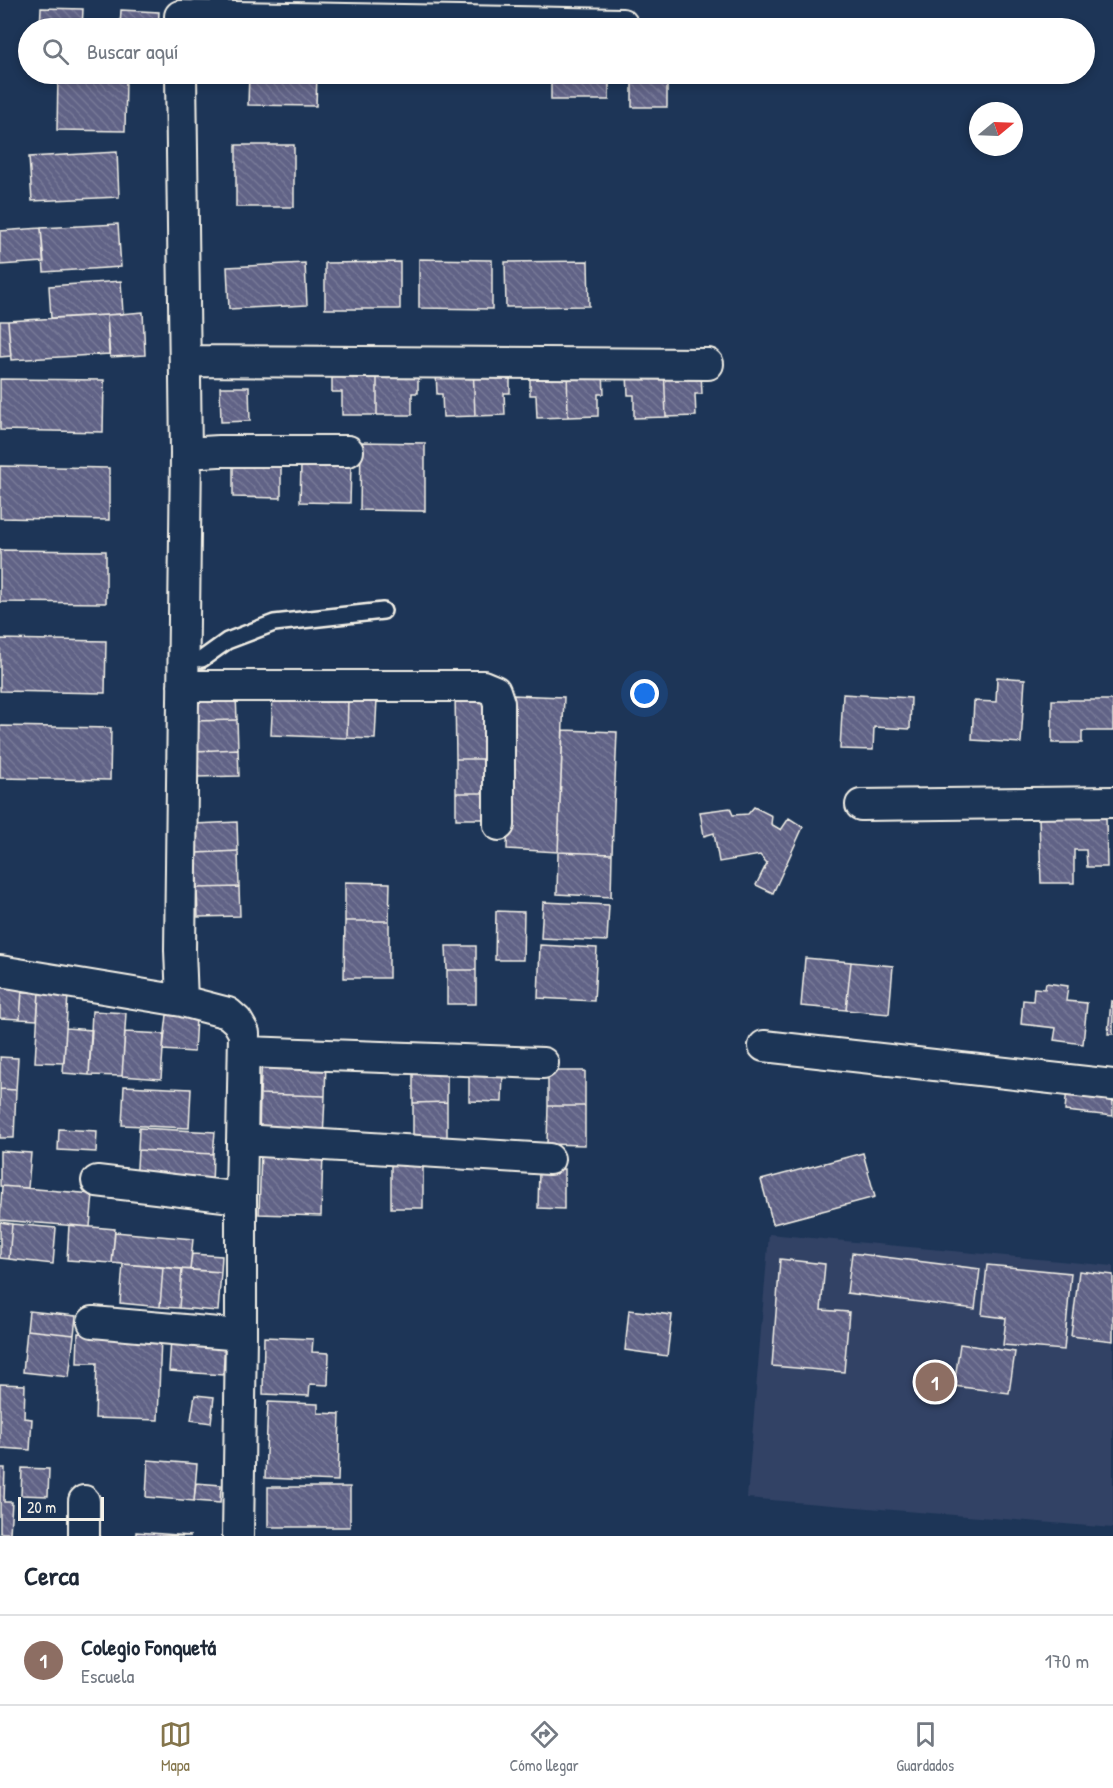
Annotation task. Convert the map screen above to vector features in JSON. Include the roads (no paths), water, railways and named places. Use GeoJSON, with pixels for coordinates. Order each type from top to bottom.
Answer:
{"type":"FeatureCollection","features":[{"type":"Feature","properties":{"kind":"street"},"geometry":{"type":"LineString","coordinates":[[181,15],[328,18]]}},
{"type":"Feature","properties":{"kind":"street"},"geometry":{"type":"LineString","coordinates":[[181,84],[189,673],[180,950],[182,1001]]}},
{"type":"Feature","properties":{"kind":"street"},"geometry":{"type":"LineString","coordinates":[[185,361],[708,364]]}},
{"type":"Feature","properties":{"kind":"street"},"geometry":{"type":"LineString","coordinates":[[186,453],[348,451]]}},
{"type":"Feature","properties":{"kind":"street"},"geometry":{"type":"LineString","coordinates":[[189,673],[483,686],[495,691],[499,703],[499,825]]}},
{"type":"Feature","properties":{"kind":"street"},"geometry":{"type":"LineString","coordinates":[[861,805],[1113,802]]}},
{"type":"Feature","properties":{"kind":"street"},"geometry":{"type":"LineString","coordinates":[[0,971],[182,1001],[228,1013],[237,1021],[244,1033],[238,1536]]}},
{"type":"Feature","properties":{"kind":"street"},"geometry":{"type":"LineString","coordinates":[[764,1046],[1113,1085]]}},
{"type":"Feature","properties":{"kind":"street"},"geometry":{"type":"LineString","coordinates":[[243,1052],[543,1063]]}},
{"type":"Feature","properties":{"kind":"street"},"geometry":{"type":"LineString","coordinates":[[242,1140],[549,1159]]}},
{"type":"Feature","properties":{"kind":"street"},"geometry":{"type":"LineString","coordinates":[[97,1181],[241,1198]]}},
{"type":"Feature","properties":{"kind":"street"},"geometry":{"type":"LineString","coordinates":[[93,1322],[241,1335]]}},
{"type":"Feature","properties":{"kind":"street"},"geometry":{"type":"LineString","coordinates":[[84,1501],[84,1536]]}},
{"type":"Feature","properties":{"kind":"lane"},"geometry":{"type":"LineString","coordinates":[[189,673],[227,641],[274,623],[383,611]]}},
{"type":"Feature","properties":{"kind":"place","name":"Colegio Fonquetá"},"geometry":{"type":"Point","coordinates":[935,1382]}}]}
